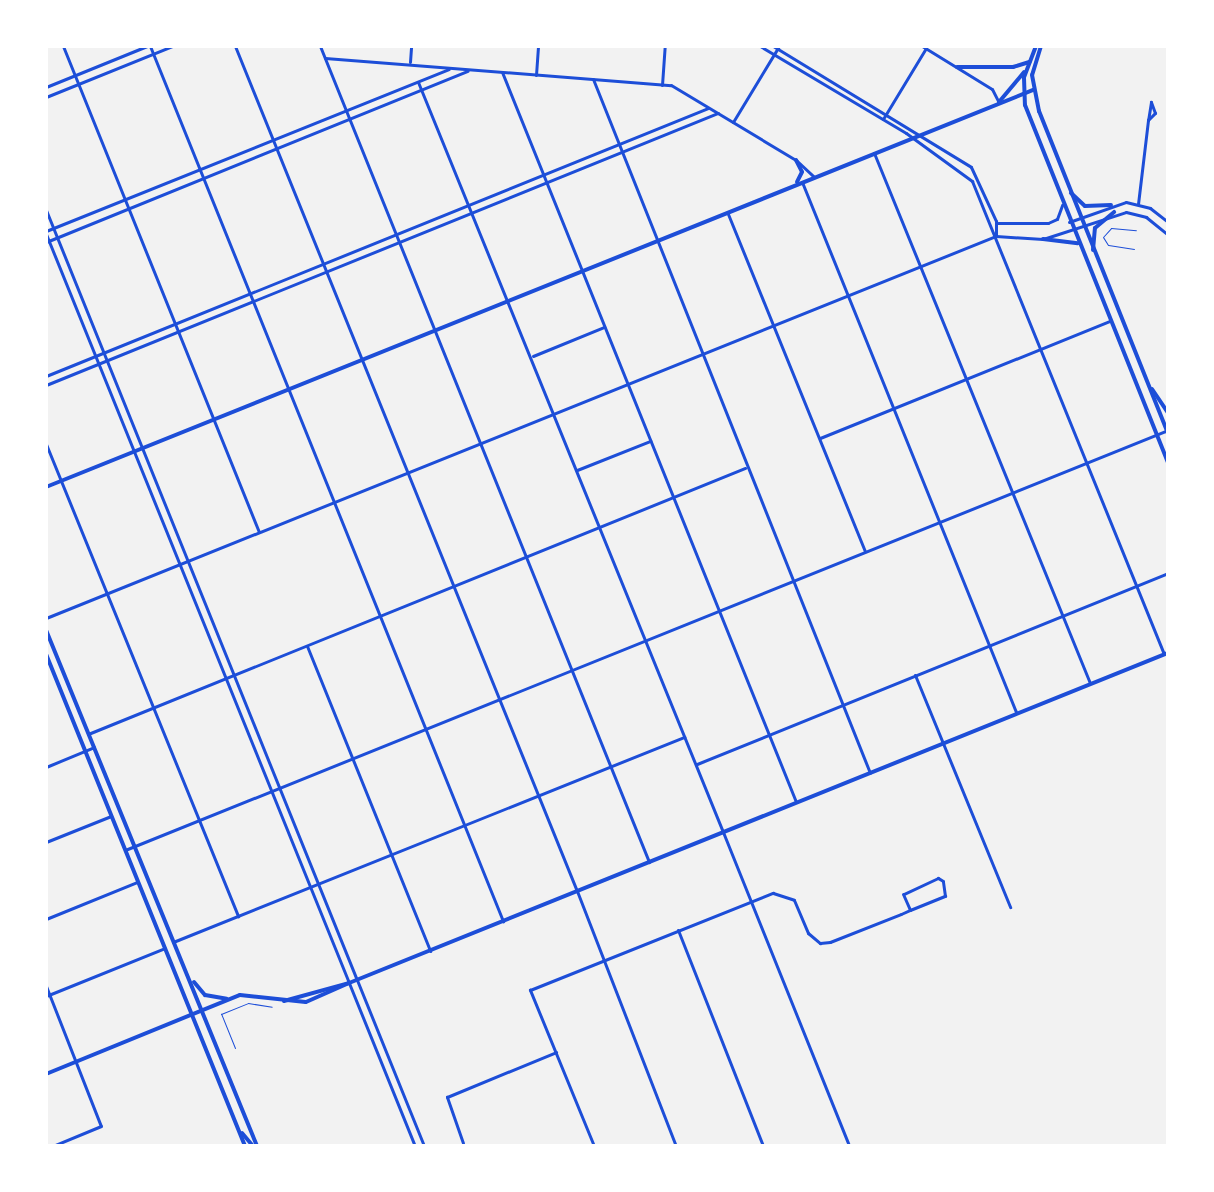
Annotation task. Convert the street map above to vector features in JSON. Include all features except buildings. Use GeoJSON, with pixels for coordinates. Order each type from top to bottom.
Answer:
{"type":"FeatureCollection","features":[{"type":"Feature","properties":{"kind":"main road"},"geometry":{"type":"LineString","coordinates":[[1038,46],[1033,60],[1033,90],[1094,257],[1168,432]]}},
{"type":"Feature","properties":{"kind":"main road"},"geometry":{"type":"LineString","coordinates":[[999,102],[1033,60]]}},
{"type":"Feature","properties":{"kind":"main road"},"geometry":{"type":"LineString","coordinates":[[957,67],[1013,67],[1033,60]]}},
{"type":"Feature","properties":{"kind":"main road"},"geometry":{"type":"LineString","coordinates":[[1027,67],[1023,93],[1062,205],[1168,462]]}},
{"type":"Feature","properties":{"kind":"main road"},"geometry":{"type":"LineString","coordinates":[[46,487],[1033,90]]}},
{"type":"Feature","properties":{"kind":"main road"},"geometry":{"type":"LineString","coordinates":[[795,185],[802,172],[796,160]]}},
{"type":"Feature","properties":{"kind":"main road"},"geometry":{"type":"LineString","coordinates":[[1066,186],[1085,206],[1111,205]]}},
{"type":"Feature","properties":{"kind":"main road"},"geometry":{"type":"LineString","coordinates":[[1094,257],[1095,228],[1114,212]]}},
{"type":"Feature","properties":{"kind":"main road"},"geometry":{"type":"LineString","coordinates":[[1043,239],[1078,243]]}},
{"type":"Feature","properties":{"kind":"main road"},"geometry":{"type":"LineString","coordinates":[[1147,383],[1168,413]]}},
{"type":"Feature","properties":{"kind":"main road"},"geometry":{"type":"LineString","coordinates":[[46,630],[203,1010],[255,1146]]}},
{"type":"Feature","properties":{"kind":"main road"},"geometry":{"type":"LineString","coordinates":[[46,654],[245,1146]]}},
{"type":"Feature","properties":{"kind":"main road"},"geometry":{"type":"LineString","coordinates":[[46,1074],[229,999],[250,994],[284,1001],[357,980],[1166,654]]}},
{"type":"Feature","properties":{"kind":"main road"},"geometry":{"type":"LineString","coordinates":[[187,972],[205,995],[229,999]]}},
{"type":"Feature","properties":{"kind":"main road"},"geometry":{"type":"LineString","coordinates":[[240,1133],[255,1146]]}},
{"type":"Feature","properties":{"kind":"street"},"geometry":{"type":"LineString","coordinates":[[63,46],[259,532]]}},
{"type":"Feature","properties":{"kind":"street"},"geometry":{"type":"LineString","coordinates":[[46,87],[148,46],[503,921]]}},
{"type":"Feature","properties":{"kind":"street"},"geometry":{"type":"LineString","coordinates":[[46,97],[172,46]]}},
{"type":"Feature","properties":{"kind":"street"},"geometry":{"type":"LineString","coordinates":[[235,46],[577,891],[676,1146]]}},
{"type":"Feature","properties":{"kind":"street"},"geometry":{"type":"LineString","coordinates":[[320,46],[649,862]]}},
{"type":"Feature","properties":{"kind":"street"},"geometry":{"type":"LineString","coordinates":[[410,64],[411,46]]}},
{"type":"Feature","properties":{"kind":"street"},"geometry":{"type":"LineString","coordinates":[[536,75],[538,46]]}},
{"type":"Feature","properties":{"kind":"street"},"geometry":{"type":"LineString","coordinates":[[662,85],[665,46]]}},
{"type":"Feature","properties":{"kind":"street"},"geometry":{"type":"LineString","coordinates":[[760,46],[883,119],[966,173],[996,236],[1166,654]]}},
{"type":"Feature","properties":{"kind":"street"},"geometry":{"type":"LineString","coordinates":[[733,122],[777,47],[976,172],[997,224],[996,236]]}},
{"type":"Feature","properties":{"kind":"street"},"geometry":{"type":"LineString","coordinates":[[883,119],[924,47],[992,89],[999,102]]}},
{"type":"Feature","properties":{"kind":"street"},"geometry":{"type":"LineString","coordinates":[[325,58],[662,85],[718,113],[796,160],[814,177]]}},
{"type":"Feature","properties":{"kind":"street"},"geometry":{"type":"LineString","coordinates":[[415,1146],[46,233],[453,67]]}},
{"type":"Feature","properties":{"kind":"street"},"geometry":{"type":"LineString","coordinates":[[47,241],[471,69]]}},
{"type":"Feature","properties":{"kind":"street"},"geometry":{"type":"LineString","coordinates":[[502,72],[796,802]]}},
{"type":"Feature","properties":{"kind":"street"},"geometry":{"type":"LineString","coordinates":[[593,79],[620,154],[870,773]]}},
{"type":"Feature","properties":{"kind":"street"},"geometry":{"type":"LineString","coordinates":[[418,82],[533,356],[849,1146]]}},
{"type":"Feature","properties":{"kind":"street"},"geometry":{"type":"LineString","coordinates":[[46,376],[708,108]]}},
{"type":"Feature","properties":{"kind":"street"},"geometry":{"type":"LineString","coordinates":[[46,385],[718,113]]}},
{"type":"Feature","properties":{"kind":"street"},"geometry":{"type":"LineString","coordinates":[[1138,204],[1148,120]]}},
{"type":"Feature","properties":{"kind":"street"},"geometry":{"type":"LineString","coordinates":[[874,153],[1090,684]]}},
{"type":"Feature","properties":{"kind":"street"},"geometry":{"type":"LineString","coordinates":[[802,182],[1017,714]]}},
{"type":"Feature","properties":{"kind":"street"},"geometry":{"type":"LineString","coordinates":[[1069,222],[1111,205],[1138,204],[1168,222]]}},
{"type":"Feature","properties":{"kind":"street"},"geometry":{"type":"LineString","coordinates":[[997,224],[1048,223],[1057,219],[1062,205]]}},
{"type":"Feature","properties":{"kind":"street"},"geometry":{"type":"LineString","coordinates":[[46,210],[424,1146]]}},
{"type":"Feature","properties":{"kind":"street"},"geometry":{"type":"LineString","coordinates":[[727,212],[865,551]]}},
{"type":"Feature","properties":{"kind":"street"},"geometry":{"type":"LineString","coordinates":[[46,618],[996,236],[1043,239],[1114,212],[1141,215],[1168,235]]}},
{"type":"Feature","properties":{"kind":"street"},"geometry":{"type":"LineString","coordinates":[[820,438],[1109,321]]}},
{"type":"Feature","properties":{"kind":"street"},"geometry":{"type":"LineString","coordinates":[[533,356],[604,327]]}},
{"type":"Feature","properties":{"kind":"street"},"geometry":{"type":"LineString","coordinates":[[125,850],[792,580],[1168,432]]}},
{"type":"Feature","properties":{"kind":"street"},"geometry":{"type":"LineString","coordinates":[[577,470],[650,441]]}},
{"type":"Feature","properties":{"kind":"street"},"geometry":{"type":"LineString","coordinates":[[46,444],[238,916]]}},
{"type":"Feature","properties":{"kind":"street"},"geometry":{"type":"LineString","coordinates":[[88,734],[746,468]]}},
{"type":"Feature","properties":{"kind":"street"},"geometry":{"type":"LineString","coordinates":[[696,764],[1168,573]]}},
{"type":"Feature","properties":{"kind":"street"},"geometry":{"type":"LineString","coordinates":[[307,645],[430,951]]}},
{"type":"Feature","properties":{"kind":"street"},"geometry":{"type":"LineString","coordinates":[[915,675],[1010,907]]}},
{"type":"Feature","properties":{"kind":"street"},"geometry":{"type":"LineString","coordinates":[[173,942],[684,737]]}},
{"type":"Feature","properties":{"kind":"street"},"geometry":{"type":"LineString","coordinates":[[46,767],[94,747]]}},
{"type":"Feature","properties":{"kind":"street"},"geometry":{"type":"LineString","coordinates":[[46,842],[111,816]]}},
{"type":"Feature","properties":{"kind":"street"},"geometry":{"type":"LineString","coordinates":[[594,1146],[530,990],[777,892],[788,896],[810,936],[824,943],[910,910],[945,896],[943,881],[938,878],[903,894],[910,910]]}},
{"type":"Feature","properties":{"kind":"street"},"geometry":{"type":"LineString","coordinates":[[46,919],[137,882]]}},
{"type":"Feature","properties":{"kind":"street"},"geometry":{"type":"LineString","coordinates":[[678,930],[763,1146]]}},
{"type":"Feature","properties":{"kind":"street"},"geometry":{"type":"LineString","coordinates":[[48,995],[165,948]]}},
{"type":"Feature","properties":{"kind":"street"},"geometry":{"type":"LineString","coordinates":[[46,986],[101,1126],[53,1146]]}},
{"type":"Feature","properties":{"kind":"street"},"geometry":{"type":"LineString","coordinates":[[463,1143],[447,1097],[556,1052]]}},
{"type":"Feature","properties":{"kind":"lane"},"geometry":{"type":"LineString","coordinates":[[1134,249],[1108,245],[1103,237],[1111,228],[1136,230]]}},
{"type":"Feature","properties":{"kind":"lane"},"geometry":{"type":"LineString","coordinates":[[235,1048],[221,1014],[248,1003],[272,1007]]}}]}
